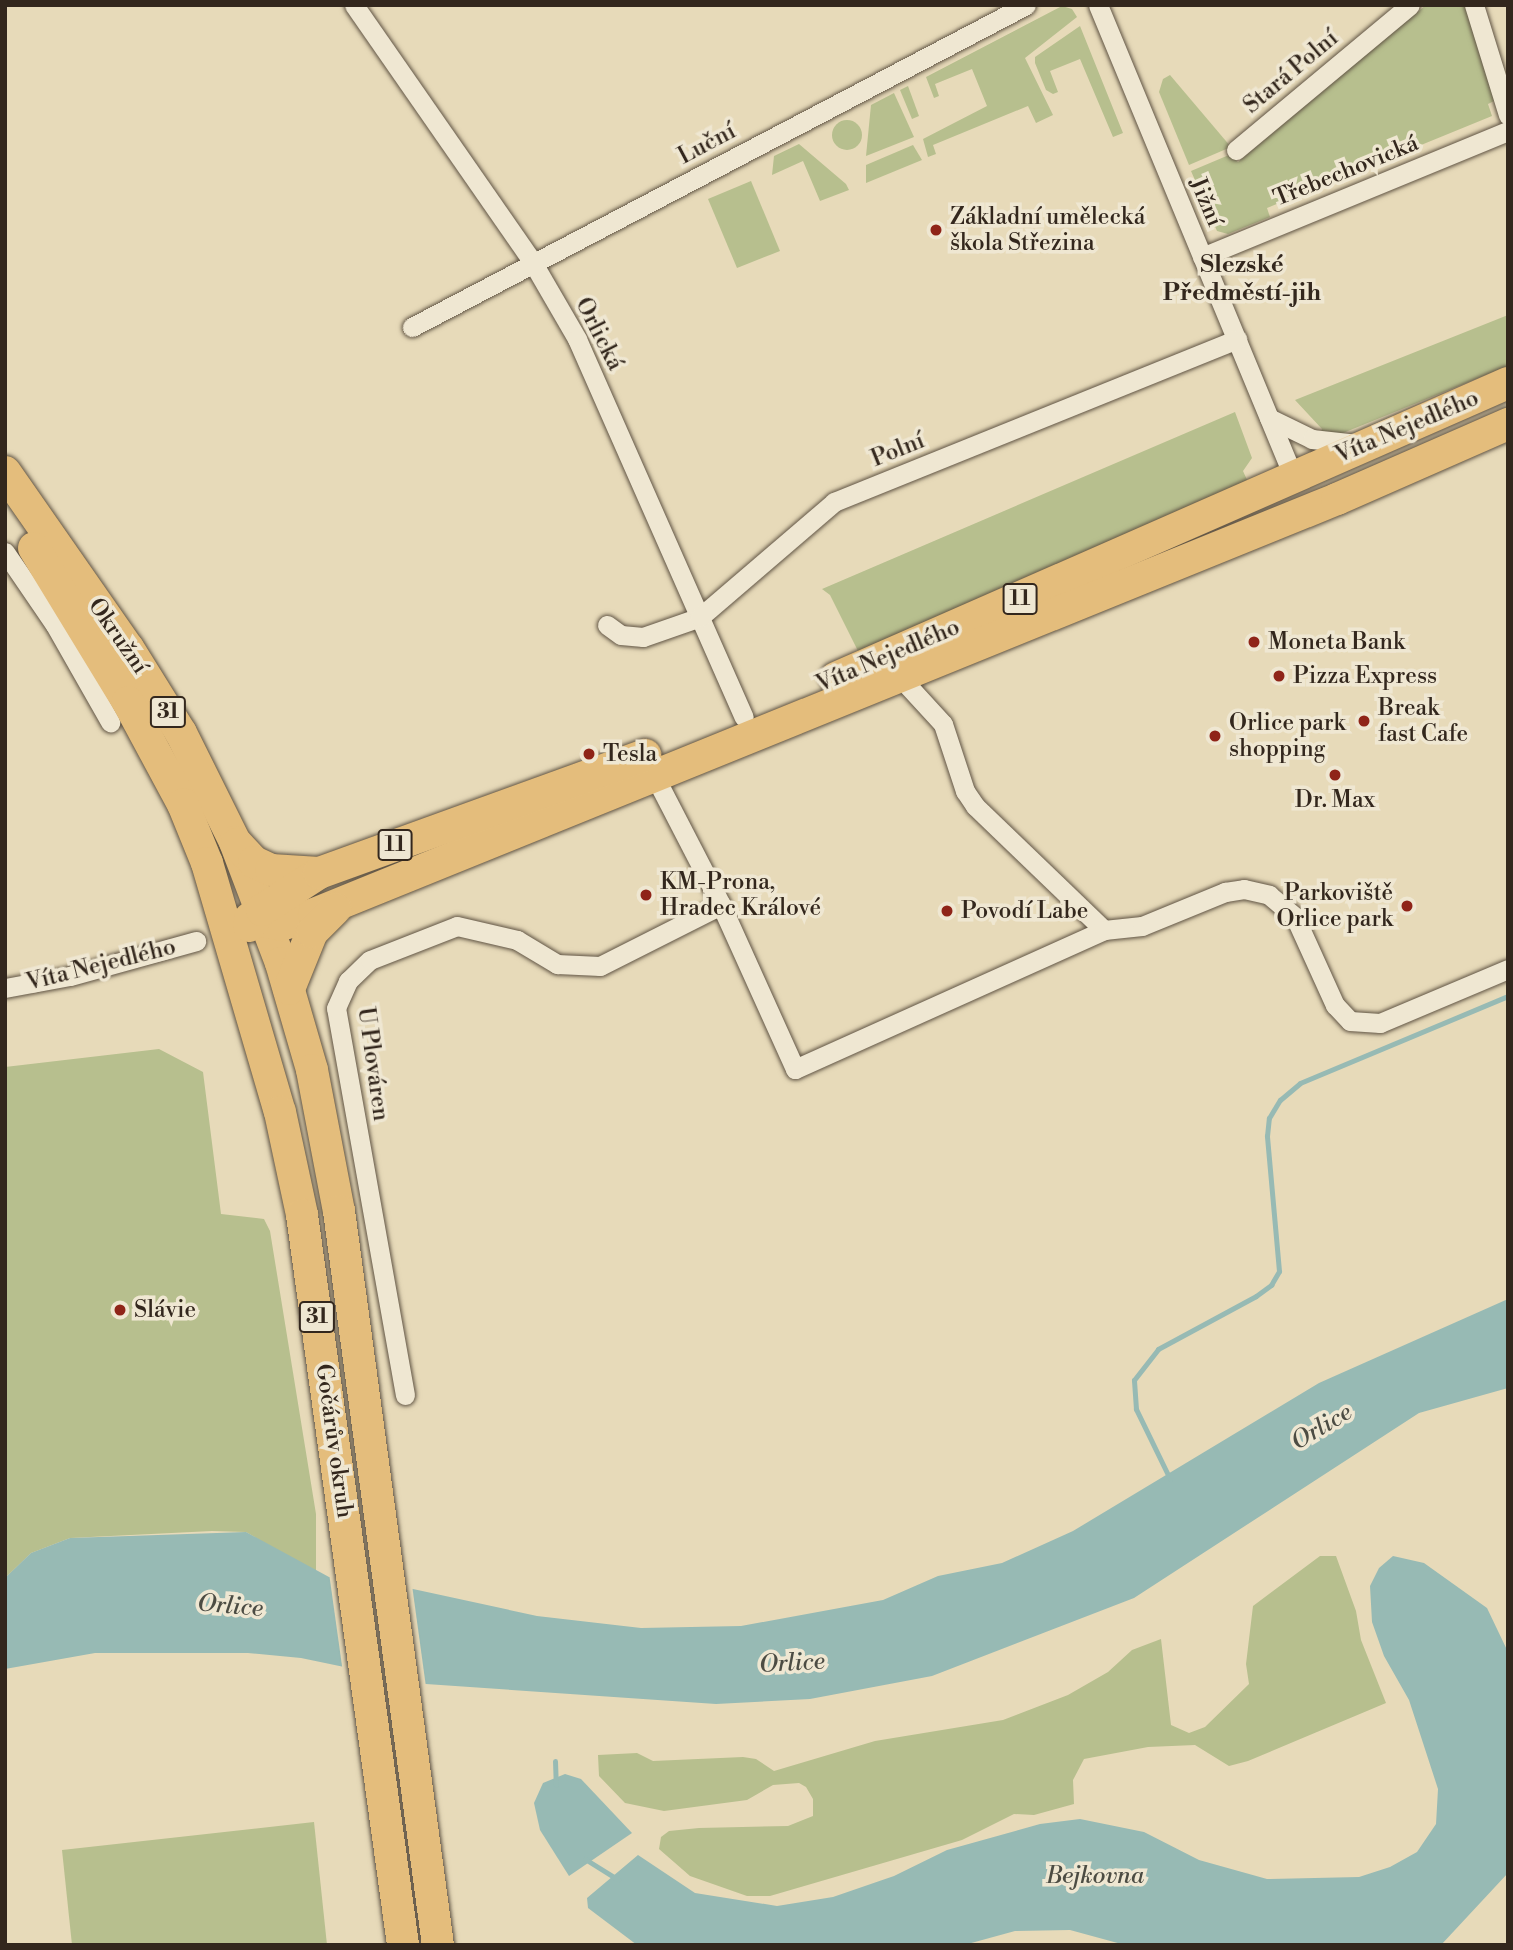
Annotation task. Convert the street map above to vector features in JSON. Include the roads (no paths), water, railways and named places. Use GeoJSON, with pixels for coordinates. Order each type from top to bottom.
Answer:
{"type":"FeatureCollection","features":[{"type":"Feature","properties":{"kind":"main road","name":"Víta Nejedlého"},"geometry":{"type":"LineString","coordinates":[[261,918],[311,878],[744,717],[1508,383]]}},
{"type":"Feature","properties":{"kind":"main road","name":"Víta Nejedlého"},"geometry":{"type":"LineString","coordinates":[[261,918],[288,923],[345,902],[653,774],[1337,499],[1508,424]]}},
{"type":"Feature","properties":{"kind":"main road","name":"Okružní"},"geometry":{"type":"LineString","coordinates":[[5,472],[161,699],[235,842],[261,918]]}},
{"type":"Feature","properties":{"kind":"main road","name":"Okružní"},"geometry":{"type":"LineString","coordinates":[[5,506],[128,702],[177,792],[207,863]]}},
{"type":"Feature","properties":{"kind":"main road"},"geometry":{"type":"LineString","coordinates":[[235,842],[254,862],[271,870],[311,878]]}},
{"type":"Feature","properties":{"kind":"main road"},"geometry":{"type":"LineString","coordinates":[[207,863],[226,898],[261,918],[240,946],[240,977]]}},
{"type":"Feature","properties":{"kind":"main road","name":"Gočárův okruh"},"geometry":{"type":"LineString","coordinates":[[207,863],[280,1112],[300,1202],[403,1945]]}},
{"type":"Feature","properties":{"kind":"main road"},"geometry":{"type":"LineString","coordinates":[[289,989],[312,933],[345,902]]}},
{"type":"Feature","properties":{"kind":"main road","name":"Gočárův okruh"},"geometry":{"type":"LineString","coordinates":[[261,918],[289,989],[312,1070],[340,1211],[438,1945]]}},
{"type":"Feature","properties":{"kind":"street","name":"Orlická"},"geometry":{"type":"LineString","coordinates":[[354,5],[533,262],[578,339],[744,717]]}},
{"type":"Feature","properties":{"kind":"street","name":"Luční"},"geometry":{"type":"LineString","coordinates":[[412,327],[1026,5]]}},
{"type":"Feature","properties":{"kind":"street","name":"Jižní"},"geometry":{"type":"LineString","coordinates":[[1098,5],[1293,475]]}},
{"type":"Feature","properties":{"kind":"street","name":"Stará Polní"},"geometry":{"type":"LineString","coordinates":[[1236,150],[1410,5]]}},
{"type":"Feature","properties":{"kind":"street"},"geometry":{"type":"LineString","coordinates":[[1474,5],[1508,115]]}},
{"type":"Feature","properties":{"kind":"street","name":"Třebechovická"},"geometry":{"type":"LineString","coordinates":[[1202,257],[1508,131]]}},
{"type":"Feature","properties":{"kind":"street","name":"Polní"},"geometry":{"type":"LineString","coordinates":[[607,625],[621,635],[643,638],[700,617],[834,502],[1237,339]]}},
{"type":"Feature","properties":{"kind":"street"},"geometry":{"type":"LineString","coordinates":[[1269,418],[1312,439],[1367,443]]}},
{"type":"Feature","properties":{"kind":"street","name":"Okružní"},"geometry":{"type":"LineString","coordinates":[[5,552],[55,625],[110,722]]}},
{"type":"Feature","properties":{"kind":"street","name":"Víta Nejedlého"},"geometry":{"type":"LineString","coordinates":[[899,676],[938,715],[965,791],[975,806],[1104,930]]}},
{"type":"Feature","properties":{"kind":"street"},"geometry":{"type":"LineString","coordinates":[[653,774],[721,905],[795,1069],[1104,930],[1142,926],[1225,892],[1244,889],[1269,895],[1294,917],[1335,1005],[1350,1021],[1380,1023],[1508,970]]}},
{"type":"Feature","properties":{"kind":"street","name":"U Plováren"},"geometry":{"type":"LineString","coordinates":[[405,1395],[336,1008],[348,981],[370,960],[457,926],[517,940],[556,964],[600,966],[721,905]]}},
{"type":"Feature","properties":{"kind":"street","name":"Víta Nejedlého"},"geometry":{"type":"LineString","coordinates":[[5,988],[69,976],[196,941]]}},
{"type":"Feature","properties":{"kind":"water","name":"Orlice"},"geometry":{"type":"Polygon","coordinates":[[[1508,1299],[1508,1388],[1419,1413],[1134,1598],[932,1676],[810,1699],[716,1704],[426,1684],[301,1658],[248,1653],[95,1653],[5,1669],[5,1578],[31,1553],[70,1538],[246,1532],[329,1577],[413,1589],[537,1616],[641,1628],[741,1626],[883,1600],[938,1576],[1002,1563],[1073,1531],[1319,1383],[1508,1299]]]}},
{"type":"Feature","properties":{"kind":"water","name":"Bejkovna"},"geometry":{"type":"Polygon","coordinates":[[[1393,1556],[1424,1563],[1487,1608],[1508,1652],[1508,1873],[1441,1945],[1125,1945],[1070,1930],[1015,1931],[964,1945],[637,1945],[588,1908],[587,1898],[638,1855],[695,1893],[777,1906],[833,1897],[894,1876],[947,1850],[1040,1824],[1080,1819],[1144,1832],[1199,1860],[1267,1879],[1359,1877],[1390,1867],[1417,1852],[1436,1824],[1438,1789],[1409,1700],[1384,1656],[1372,1622],[1370,1586],[1379,1568],[1393,1556]]]}},
{"type":"Feature","properties":{"kind":"water"},"geometry":{"type":"Polygon","coordinates":[[[565,1774],[581,1779],[632,1833],[569,1876],[540,1830],[534,1803],[543,1783],[565,1774]]]}},
{"type":"Feature","properties":{"kind":"waterway"},"geometry":{"type":"LineString","coordinates":[[1170,1479],[1136,1409],[1134,1380],[1158,1349],[1256,1296],[1271,1285],[1279,1271],[1267,1136],[1269,1118],[1280,1100],[1300,1083],[1508,996]]}},
{"type":"Feature","properties":{"kind":"waterway"},"geometry":{"type":"LineString","coordinates":[[555,1761],[556,1785]]}},
{"type":"Feature","properties":{"kind":"waterway"},"geometry":{"type":"LineString","coordinates":[[585,1859],[618,1880]]}},
{"type":"Feature","properties":{"kind":"place","name":"Základní umělecká škola Střezina"},"geometry":{"type":"Point","coordinates":[936,230]}},
{"type":"Feature","properties":{"kind":"place","name":"Moneta Bank"},"geometry":{"type":"Point","coordinates":[1254,642]}},
{"type":"Feature","properties":{"kind":"place","name":"Pizza Express"},"geometry":{"type":"Point","coordinates":[1279,676]}},
{"type":"Feature","properties":{"kind":"place","name":"Break fast Cafe"},"geometry":{"type":"Point","coordinates":[1364,721]}},
{"type":"Feature","properties":{"kind":"place","name":"Orlice park shopping"},"geometry":{"type":"Point","coordinates":[1215,736]}},
{"type":"Feature","properties":{"kind":"place","name":"Tesla"},"geometry":{"type":"Point","coordinates":[589,754]}},
{"type":"Feature","properties":{"kind":"place","name":"Dr. Max"},"geometry":{"type":"Point","coordinates":[1335,775]}},
{"type":"Feature","properties":{"kind":"place","name":"KM-Prona, Hradec Králové"},"geometry":{"type":"Point","coordinates":[646,895]}},
{"type":"Feature","properties":{"kind":"place","name":"Parkoviště Orlice park"},"geometry":{"type":"Point","coordinates":[1407,906]}},
{"type":"Feature","properties":{"kind":"place","name":"Povodí Labe"},"geometry":{"type":"Point","coordinates":[947,911]}},
{"type":"Feature","properties":{"kind":"place","name":"Slávie"},"geometry":{"type":"Point","coordinates":[120,1310]}},
{"type":"Feature","properties":{"kind":"district","name":"Slezské Předměstí-jih"},"geometry":{"type":"Point","coordinates":[1242,280]}}]}
